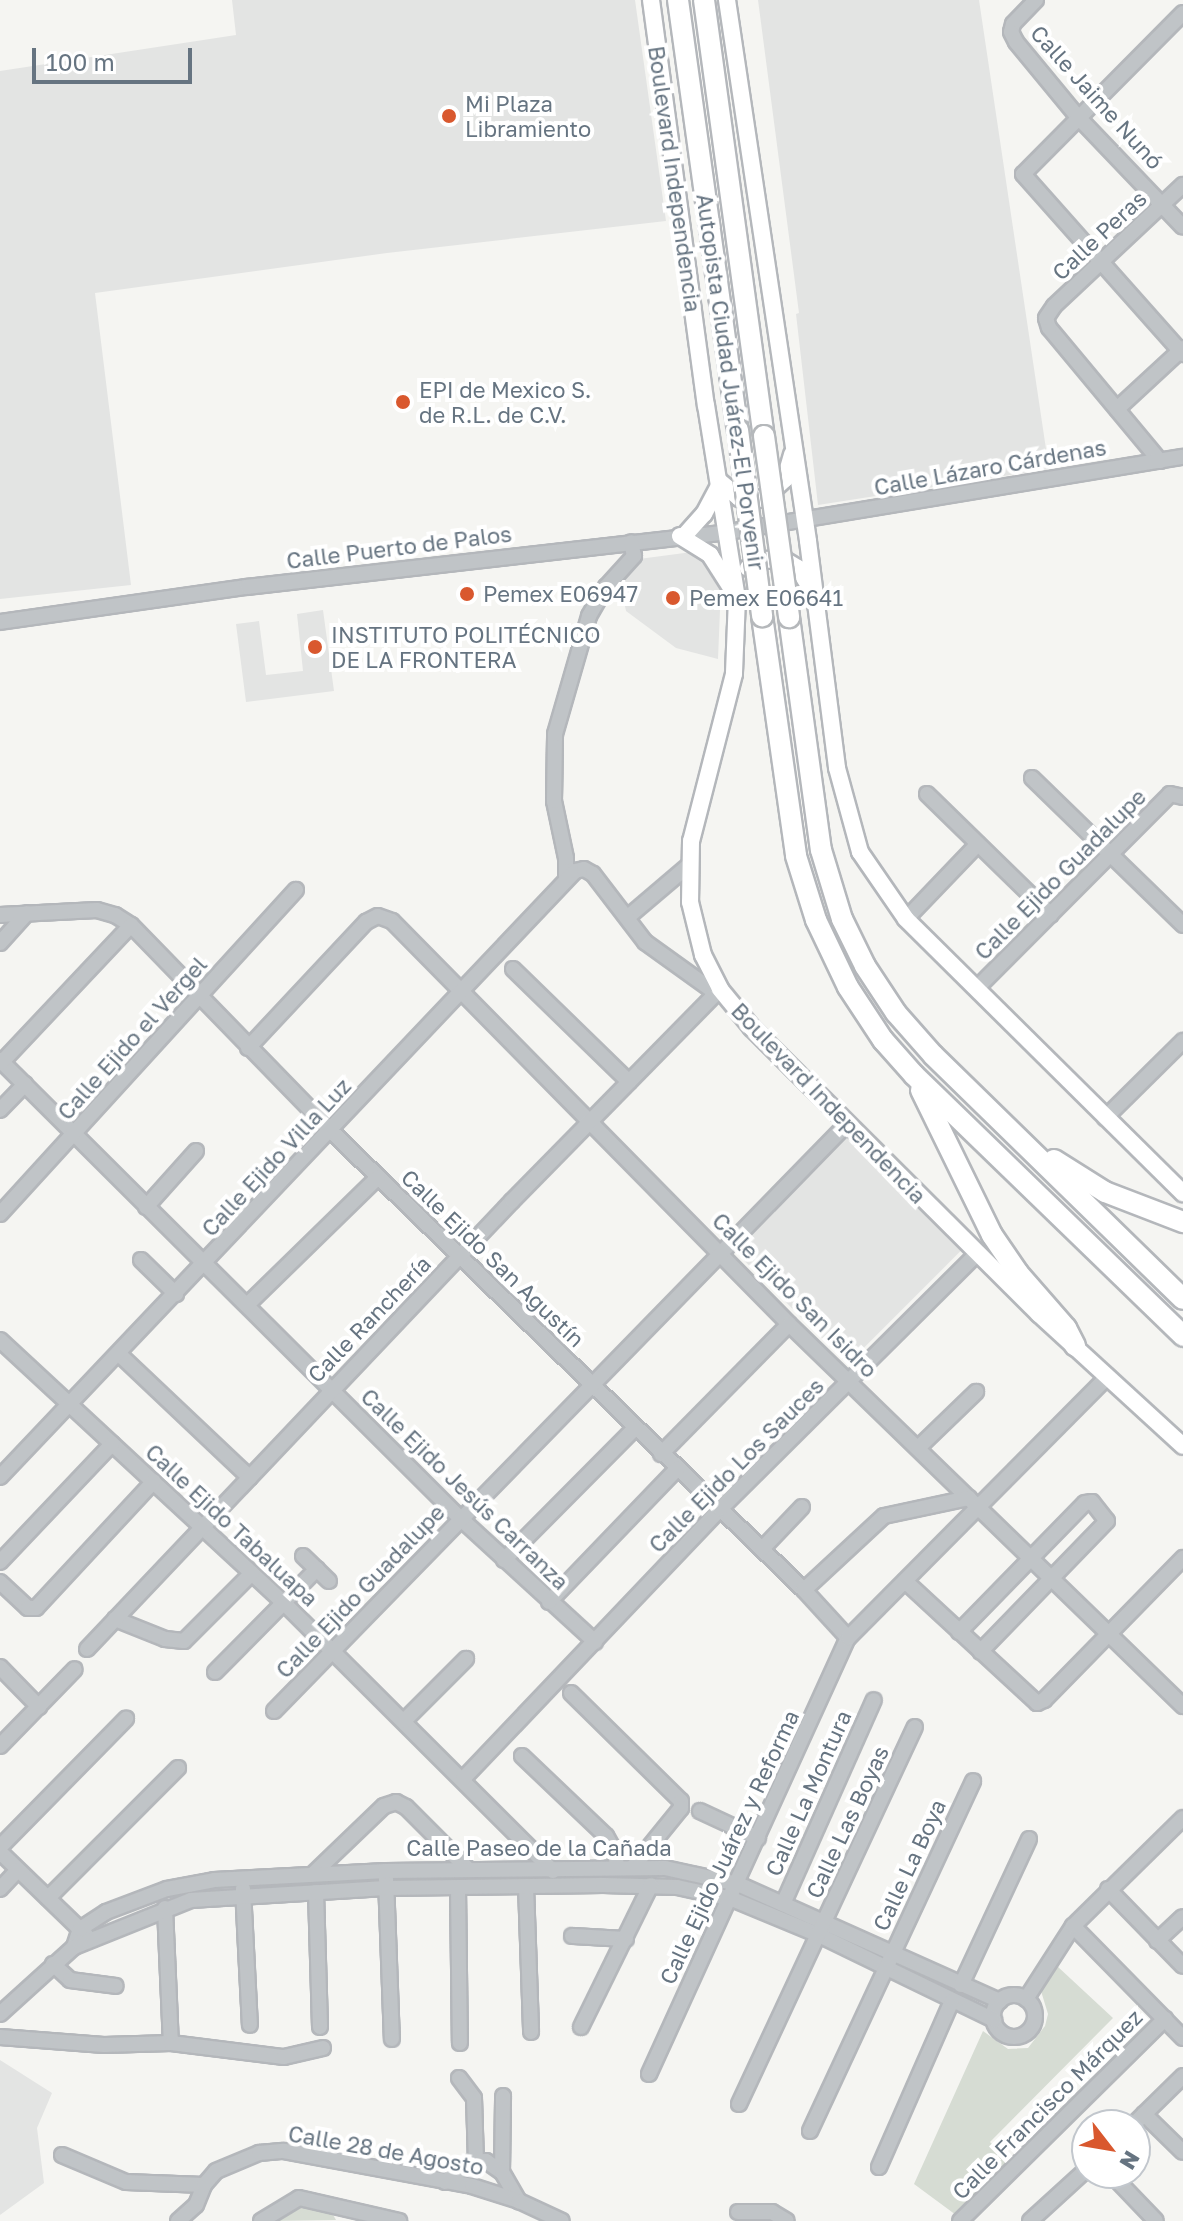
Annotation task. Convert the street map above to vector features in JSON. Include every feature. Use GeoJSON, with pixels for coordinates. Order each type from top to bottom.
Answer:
{"type":"FeatureCollection","features":[{"type":"Feature","properties":{"kind":"highway","name":"Autopista Ciudad Juárez-El Porvenir"},"geometry":{"type":"LineString","coordinates":[[678,0],[788,813],[809,903],[855,998],[883,1040],[914,1075],[1183,1336]]}},
{"type":"Feature","properties":{"kind":"highway"},"geometry":{"type":"LineString","coordinates":[[704,0],[815,824],[837,907],[861,958],[896,1013],[1183,1299]]}},
{"type":"Feature","properties":{"kind":"highway"},"geometry":{"type":"LineString","coordinates":[[914,1075],[1004,1254],[1066,1328],[1075,1346]]}},
{"type":"Feature","properties":{"kind":"highway"},"geometry":{"type":"LineString","coordinates":[[1006,1126],[1096,1187],[1183,1222]]}},
{"type":"Feature","properties":{"kind":"main road","name":"Boulevard Independencia"},"geometry":{"type":"LineString","coordinates":[[651,0],[706,405],[736,591],[734,674],[693,828],[689,865],[690,902],[696,935],[718,991],[752,1028],[978,1253],[1183,1446]]}},
{"type":"Feature","properties":{"kind":"main road"},"geometry":{"type":"LineString","coordinates":[[727,0],[844,803],[868,866],[906,919],[1183,1193]]}},
{"type":"Feature","properties":{"kind":"main road"},"geometry":{"type":"LineString","coordinates":[[794,446],[785,479],[763,499],[739,498],[720,482],[704,514],[682,536],[710,555],[736,591],[757,563],[783,559],[798,568],[814,596]]}},
{"type":"Feature","properties":{"kind":"street","name":"Calle Jaime Nunó"},"geometry":{"type":"LineString","coordinates":[[1036,0],[1015,21],[1011,32],[1077,116],[1183,227]]}},
{"type":"Feature","properties":{"kind":"street"},"geometry":{"type":"LineString","coordinates":[[1160,461],[1117,409],[1182,351],[1024,179],[1027,167],[1183,13]]}},
{"type":"Feature","properties":{"kind":"street","name":"Calle Peras"},"geometry":{"type":"LineString","coordinates":[[1117,409],[1049,328],[1046,318],[1054,306],[1183,185]]}},
{"type":"Feature","properties":{"kind":"street","name":"Calle Lázaro Cárdenas"},"geometry":{"type":"LineString","coordinates":[[804,520],[1183,457]]}},
{"type":"Feature","properties":{"kind":"street","name":"Calle Puerto de Palos"},"geometry":{"type":"LineString","coordinates":[[0,622],[261,585],[728,532],[804,520]]}},
{"type":"Feature","properties":{"kind":"street"},"geometry":{"type":"LineString","coordinates":[[566,879],[566,858],[554,801],[555,734],[589,616],[606,587],[634,556],[631,542]]}},
{"type":"Feature","properties":{"kind":"street"},"geometry":{"type":"LineString","coordinates":[[1032,778],[1183,925]]}},
{"type":"Feature","properties":{"kind":"street"},"geometry":{"type":"LineString","coordinates":[[927,794],[1051,915]]}},
{"type":"Feature","properties":{"kind":"street","name":"Calle Ejido Guadalupe"},"geometry":{"type":"LineString","coordinates":[[976,989],[1170,794],[1180,795]]}},
{"type":"Feature","properties":{"kind":"street"},"geometry":{"type":"LineString","coordinates":[[906,919],[978,844]]}},
{"type":"Feature","properties":{"kind":"street"},"geometry":{"type":"LineString","coordinates":[[689,865],[628,917],[651,948],[718,991]]}},
{"type":"Feature","properties":{"kind":"street","name":"Calle Ejido Villa Luz"},"geometry":{"type":"LineString","coordinates":[[0,1477],[331,1131],[566,879],[584,869],[593,874],[628,917]]}},
{"type":"Feature","properties":{"kind":"street","name":"Calle Ejido el Vergel"},"geometry":{"type":"LineString","coordinates":[[0,1214],[296,890]]}},
{"type":"Feature","properties":{"kind":"street","name":"Calle Ejido San Agustín"},"geometry":{"type":"LineString","coordinates":[[27,913],[106,912],[131,925],[331,1131],[804,1590],[848,1638]]}},
{"type":"Feature","properties":{"kind":"street"},"geometry":{"type":"LineString","coordinates":[[0,915],[27,913]]}},
{"type":"Feature","properties":{"kind":"street"},"geometry":{"type":"LineString","coordinates":[[0,943],[27,913]]}},
{"type":"Feature","properties":{"kind":"street","name":"Calle Ejido San Isidro"},"geometry":{"type":"LineString","coordinates":[[248,1048],[366,922],[378,916],[392,921],[789,1324],[1183,1706]]}},
{"type":"Feature","properties":{"kind":"street"},"geometry":{"type":"LineString","coordinates":[[1,1061],[131,925]]}},
{"type":"Feature","properties":{"kind":"street"},"geometry":{"type":"LineString","coordinates":[[513,969],[629,1082]]}},
{"type":"Feature","properties":{"kind":"street","name":"Calle Ranchería"},"geometry":{"type":"LineString","coordinates":[[87,1649],[200,1526],[250,1478],[461,1254],[718,991]]}},
{"type":"Feature","properties":{"kind":"street"},"geometry":{"type":"LineString","coordinates":[[1105,1118],[1183,1041]]}},
{"type":"Feature","properties":{"kind":"street","name":"Calle Ejido Jesús Carranza"},"geometry":{"type":"LineString","coordinates":[[1,1061],[461,1519],[595,1642]]}},
{"type":"Feature","properties":{"kind":"street"},"geometry":{"type":"LineString","coordinates":[[0,1110],[25,1084]]}},
{"type":"Feature","properties":{"kind":"street","name":"Calle Ejido Guadalupe"},"geometry":{"type":"LineString","coordinates":[[274,1711],[847,1124]]}},
{"type":"Feature","properties":{"kind":"street"},"geometry":{"type":"LineString","coordinates":[[146,1207],[196,1151]]}},
{"type":"Feature","properties":{"kind":"street"},"geometry":{"type":"LineString","coordinates":[[247,1305],[378,1177]]}},
{"type":"Feature","properties":{"kind":"street","name":"Calle Ejido Los Sauces"},"geometry":{"type":"LineString","coordinates":[[463,1779],[720,1509],[978,1253]]}},
{"type":"Feature","properties":{"kind":"street"},"geometry":{"type":"LineString","coordinates":[[141,1260],[176,1294]]}},
{"type":"Feature","properties":{"kind":"street"},"geometry":{"type":"LineString","coordinates":[[661,1454],[789,1324]]}},
{"type":"Feature","properties":{"kind":"street","name":"Calle Ejido Tabaluapa"},"geometry":{"type":"LineString","coordinates":[[0,1340],[283,1602],[553,1867]]}},
{"type":"Feature","properties":{"kind":"street"},"geometry":{"type":"LineString","coordinates":[[119,1354],[250,1478]]}},
{"type":"Feature","properties":{"kind":"street"},"geometry":{"type":"LineString","coordinates":[[848,1638],[905,1581],[973,1502],[1108,1376]]}},
{"type":"Feature","properties":{"kind":"street"},"geometry":{"type":"LineString","coordinates":[[918,1448],[976,1392]]}},
{"type":"Feature","properties":{"kind":"street"},"geometry":{"type":"LineString","coordinates":[[504,1560],[635,1428]]}},
{"type":"Feature","properties":{"kind":"street"},"geometry":{"type":"LineString","coordinates":[[0,1562],[112,1444]]}},
{"type":"Feature","properties":{"kind":"street"},"geometry":{"type":"LineString","coordinates":[[549,1602],[677,1469]]}},
{"type":"Feature","properties":{"kind":"street"},"geometry":{"type":"LineString","coordinates":[[0,1582],[32,1609],[154,1481]]}},
{"type":"Feature","properties":{"kind":"street"},"geometry":{"type":"LineString","coordinates":[[804,1590],[860,1535],[896,1511],[973,1502]]}},
{"type":"Feature","properties":{"kind":"street"},"geometry":{"type":"LineString","coordinates":[[959,1632],[1088,1502],[1092,1502],[1107,1521],[980,1652]]}},
{"type":"Feature","properties":{"kind":"street"},"geometry":{"type":"LineString","coordinates":[[762,1549],[802,1507]]}},
{"type":"Feature","properties":{"kind":"street"},"geometry":{"type":"LineString","coordinates":[[303,1556],[329,1581]]}},
{"type":"Feature","properties":{"kind":"street"},"geometry":{"type":"LineString","coordinates":[[905,1581],[1037,1703],[1044,1700],[1183,1558]]}},
{"type":"Feature","properties":{"kind":"street"},"geometry":{"type":"LineString","coordinates":[[215,1672],[317,1569]]}},
{"type":"Feature","properties":{"kind":"street"},"geometry":{"type":"LineString","coordinates":[[115,1619],[165,1639],[187,1640],[252,1573]]}},
{"type":"Feature","properties":{"kind":"street","name":"Calle Ejido Juárez y Reforma"},"geometry":{"type":"LineString","coordinates":[[649,2074],[735,1892],[848,1638]]}},
{"type":"Feature","properties":{"kind":"street"},"geometry":{"type":"LineString","coordinates":[[404,1721],[466,1659]]}},
{"type":"Feature","properties":{"kind":"street"},"geometry":{"type":"LineString","coordinates":[[0,1667],[39,1707]]}},
{"type":"Feature","properties":{"kind":"street"},"geometry":{"type":"LineString","coordinates":[[0,1746],[75,1669]]}},
{"type":"Feature","properties":{"kind":"street"},"geometry":{"type":"LineString","coordinates":[[571,1693],[681,1801],[681,1808],[633,1867]]}},
{"type":"Feature","properties":{"kind":"street","name":"Calle La Montura"},"geometry":{"type":"LineString","coordinates":[[783,1904],[874,1700]]}},
{"type":"Feature","properties":{"kind":"street"},"geometry":{"type":"LineString","coordinates":[[93,1942],[0,1849],[126,1719]]}},
{"type":"Feature","properties":{"kind":"street","name":"Calle Las Boyas"},"geometry":{"type":"LineString","coordinates":[[739,2104],[915,1727]]}},
{"type":"Feature","properties":{"kind":"street"},"geometry":{"type":"LineString","coordinates":[[522,1756],[606,1836],[615,1852],[617,1867]]}},
{"type":"Feature","properties":{"kind":"street"},"geometry":{"type":"LineString","coordinates":[[48,1898],[178,1768]]}},
{"type":"Feature","properties":{"kind":"street","name":"Calle La Boya"},"geometry":{"type":"LineString","coordinates":[[810,2131],[973,1781]]}},
{"type":"Feature","properties":{"kind":"street"},"geometry":{"type":"LineString","coordinates":[[313,1874],[384,1806],[396,1802],[406,1807],[469,1870]]}},
{"type":"Feature","properties":{"kind":"street"},"geometry":{"type":"LineString","coordinates":[[700,1811],[758,1838]]}},
{"type":"Feature","properties":{"kind":"street"},"geometry":{"type":"LineString","coordinates":[[1026,1999],[1073,1926],[1183,1818]]}},
{"type":"Feature","properties":{"kind":"street"},"geometry":{"type":"LineString","coordinates":[[961,1985],[1029,1839]]}},
{"type":"Feature","properties":{"kind":"street"},"geometry":{"type":"LineString","coordinates":[[553,1867],[553,1886]]}},
{"type":"Feature","properties":{"kind":"street","name":"Calle Paseo de la Cañada"},"geometry":{"type":"LineString","coordinates":[[80,1929],[106,1912],[167,1889],[242,1877],[553,1867],[678,1869],[822,1929],[892,1953],[1000,2001]]}},
{"type":"Feature","properties":{"kind":"street"},"geometry":{"type":"LineString","coordinates":[[0,1889],[18,1870]]}},
{"type":"Feature","properties":{"kind":"street"},"geometry":{"type":"LineString","coordinates":[[386,1871],[392,2039]]}},
{"type":"Feature","properties":{"kind":"street"},"geometry":{"type":"LineString","coordinates":[[242,1877],[250,2025]]}},
{"type":"Feature","properties":{"kind":"street"},"geometry":{"type":"LineString","coordinates":[[581,2027],[651,1885]]}},
{"type":"Feature","properties":{"kind":"street","name":"Calle Paseo de la Cañada"},"geometry":{"type":"LineString","coordinates":[[0,2014],[74,1947],[93,1942],[165,1908],[209,1897],[386,1888],[651,1885],[735,1892],[783,1904],[822,1929]]}},
{"type":"Feature","properties":{"kind":"street"},"geometry":{"type":"LineString","coordinates":[[526,1886],[531,2032]]}},
{"type":"Feature","properties":{"kind":"street"},"geometry":{"type":"LineString","coordinates":[[458,1888],[460,2043]]}},
{"type":"Feature","properties":{"kind":"street"},"geometry":{"type":"LineString","coordinates":[[1108,1889],[1183,1966]]}},
{"type":"Feature","properties":{"kind":"street"},"geometry":{"type":"LineString","coordinates":[[316,1892],[320,2027]]}},
{"type":"Feature","properties":{"kind":"street"},"geometry":{"type":"LineString","coordinates":[[165,1908],[171,2043]]}},
{"type":"Feature","properties":{"kind":"street"},"geometry":{"type":"LineString","coordinates":[[1157,1941],[1183,1917]]}},
{"type":"Feature","properties":{"kind":"street","name":"Calle Francisco Márquez"},"geometry":{"type":"LineString","coordinates":[[1073,1926],[1183,2038]]}},
{"type":"Feature","properties":{"kind":"street"},"geometry":{"type":"LineString","coordinates":[[74,1947],[80,1929]]}},
{"type":"Feature","properties":{"kind":"street"},"geometry":{"type":"LineString","coordinates":[[822,1929],[886,1969],[994,2020],[1006,2035],[1025,2034],[1035,2017],[1026,1999],[1013,1995],[1000,2001],[994,2020]]}},
{"type":"Feature","properties":{"kind":"street"},"geometry":{"type":"LineString","coordinates":[[572,1936],[626,1939]]}},
{"type":"Feature","properties":{"kind":"street"},"geometry":{"type":"LineString","coordinates":[[53,1964],[70,1980],[116,1986]]}},
{"type":"Feature","properties":{"kind":"street"},"geometry":{"type":"LineString","coordinates":[[879,2167],[952,2001]]}},
{"type":"Feature","properties":{"kind":"street","name":"Calle Francisco Márquez"},"geometry":{"type":"LineString","coordinates":[[960,2221],[1165,2019]]}},
{"type":"Feature","properties":{"kind":"street"},"geometry":{"type":"LineString","coordinates":[[0,2037],[104,2045],[171,2043],[284,2057],[323,2048]]}},
{"type":"Feature","properties":{"kind":"street"},"geometry":{"type":"LineString","coordinates":[[1149,2109],[1183,2076]]}},
{"type":"Feature","properties":{"kind":"street"},"geometry":{"type":"LineString","coordinates":[[459,2078],[474,2098],[476,2161]]}},
{"type":"Feature","properties":{"kind":"street"},"geometry":{"type":"LineString","coordinates":[[502,2172],[503,2096]]}},
{"type":"Feature","properties":{"kind":"street"},"geometry":{"type":"LineString","coordinates":[[1151,2121],[1183,2152]]}},
{"type":"Feature","properties":{"kind":"street","name":"Calle 28 de Agosto"},"geometry":{"type":"LineString","coordinates":[[178,2221],[196,2205],[204,2185],[216,2171],[259,2153],[284,2151],[445,2182],[519,2201],[562,2221]]}},
{"type":"Feature","properties":{"kind":"street"},"geometry":{"type":"LineString","coordinates":[[62,2155],[126,2182],[204,2185]]}},
{"type":"Feature","properties":{"kind":"street"},"geometry":{"type":"LineString","coordinates":[[445,2182],[476,2161],[491,2163],[502,2172],[519,2201]]}},
{"type":"Feature","properties":{"kind":"street"},"geometry":{"type":"LineString","coordinates":[[1030,2221],[1071,2184]]}},
{"type":"Feature","properties":{"kind":"street"},"geometry":{"type":"LineString","coordinates":[[1123,2189],[1146,2217]]}},
{"type":"Feature","properties":{"kind":"street"},"geometry":{"type":"LineString","coordinates":[[261,2221],[295,2198],[352,2216],[399,2221]]}},
{"type":"Feature","properties":{"kind":"street"},"geometry":{"type":"LineString","coordinates":[[738,2212],[772,2212],[787,2221]]}},
{"type":"Feature","properties":{"kind":"shaded area"},"geometry":{"type":"Polygon","coordinates":[[[232,0],[635,0],[666,221],[387,253],[95,293],[131,585],[0,599],[0,71],[236,35],[232,0]]]}},
{"type":"Feature","properties":{"kind":"shaded area"},"geometry":{"type":"Polygon","coordinates":[[[758,0],[979,0],[1049,469],[818,505],[796,314],[799,313],[758,0]]]}},
{"type":"Feature","properties":{"kind":"shaded area","name":"Pemex E06641"},"geometry":{"type":"Polygon","coordinates":[[[692,552],[704,554],[721,585],[718,659],[676,648],[626,611],[616,562],[692,552]]]}},
{"type":"Feature","properties":{"kind":"shaded area","name":"INSTITUTO POLITÉCNICO DE LA FRONTERA"},"geometry":{"type":"Polygon","coordinates":[[[323,610],[334,691],[246,702],[236,624],[259,621],[266,675],[303,671],[297,614],[323,610]]]}},
{"type":"Feature","properties":{"kind":"shaded area"},"geometry":{"type":"Polygon","coordinates":[[[847,1137],[961,1251],[848,1364],[734,1250],[847,1137]]]}},
{"type":"Feature","properties":{"kind":"shaded area"},"geometry":{"type":"Polygon","coordinates":[[[1057,1966],[1113,2018],[990,2142],[1010,2162],[956,2215],[914,2184],[983,2031],[1008,2049],[1028,2048],[1045,2026],[1048,2014],[1041,1991],[1057,1966]]]}},
{"type":"Feature","properties":{"kind":"shaded area"},"geometry":{"type":"Polygon","coordinates":[[[0,2060],[52,2093],[37,2128],[44,2183],[0,2215],[0,2060]]]}},
{"type":"Feature","properties":{"kind":"shaded area"},"geometry":{"type":"Polygon","coordinates":[[[293,2204],[332,2213],[336,2220],[269,2221],[293,2204]]]}},
{"type":"Feature","properties":{"kind":"place","name":"Mi Plaza Libramiento"},"geometry":{"type":"Point","coordinates":[449,116]}},
{"type":"Feature","properties":{"kind":"place","name":"EPI de Mexico S. de R.L. de C.V."},"geometry":{"type":"Point","coordinates":[403,402]}},
{"type":"Feature","properties":{"kind":"place","name":"Pemex E06947"},"geometry":{"type":"Point","coordinates":[467,594]}},
{"type":"Feature","properties":{"kind":"place","name":"Pemex E06641"},"geometry":{"type":"Point","coordinates":[673,598]}},
{"type":"Feature","properties":{"kind":"place","name":"INSTITUTO POLITÉCNICO DE LA FRONTERA"},"geometry":{"type":"Point","coordinates":[315,647]}}]}
